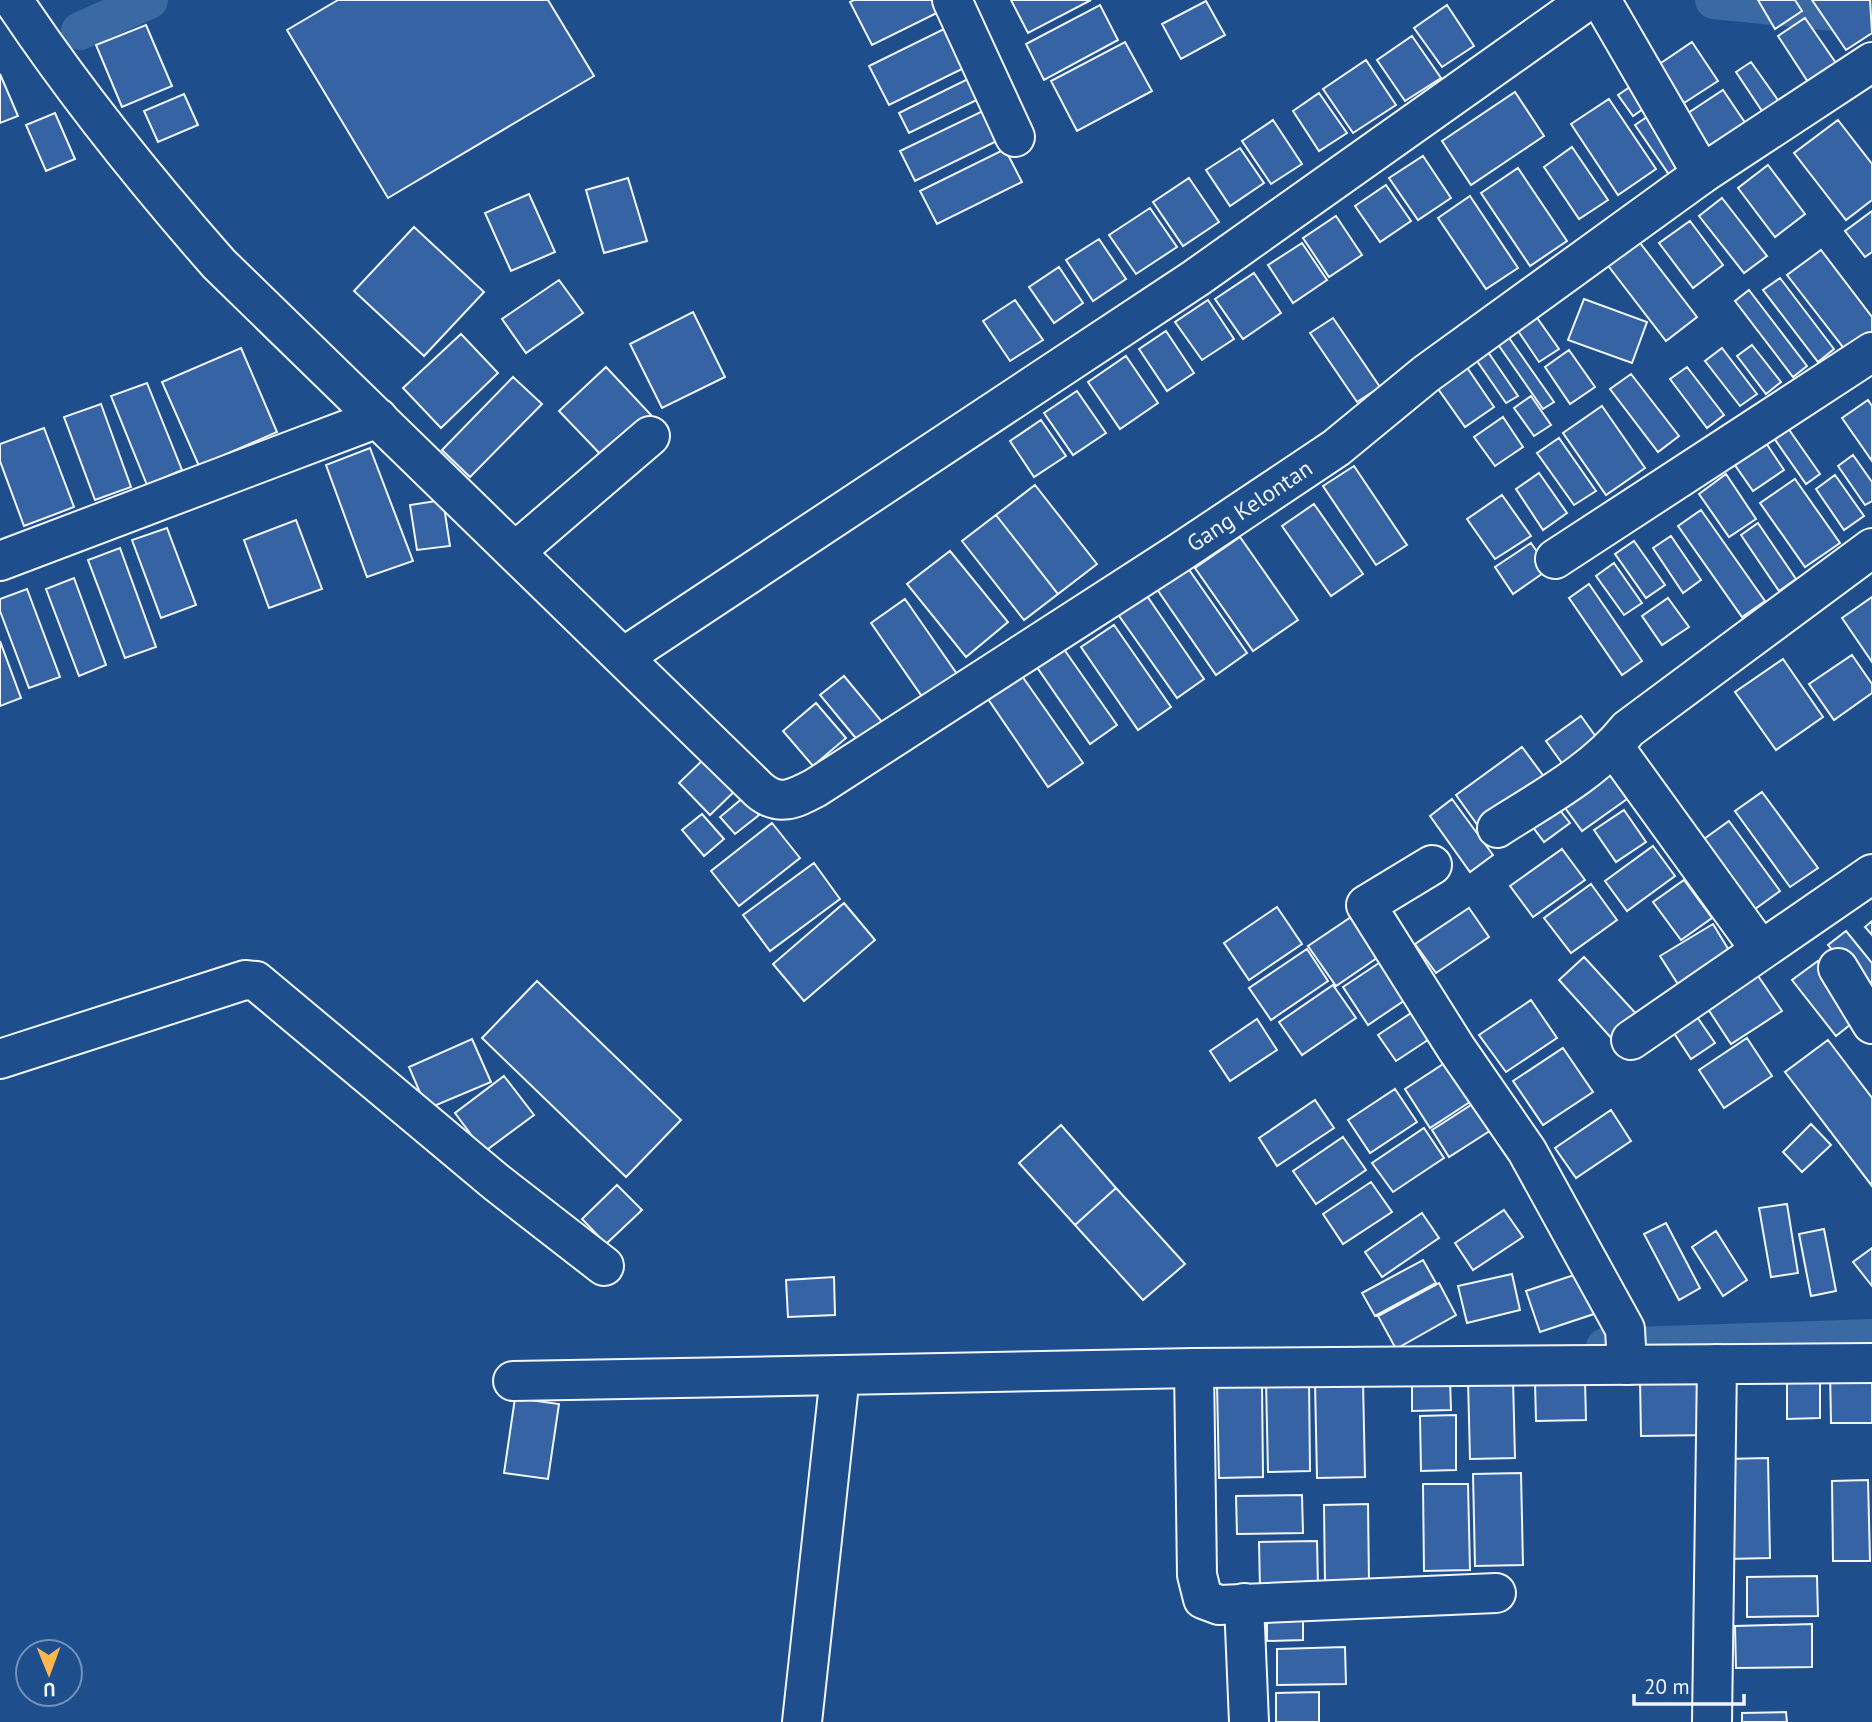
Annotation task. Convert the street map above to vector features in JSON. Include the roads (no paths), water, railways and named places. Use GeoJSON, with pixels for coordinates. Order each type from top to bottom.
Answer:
{"type":"FeatureCollection","features":[{"type":"Feature","properties":{"kind":"street"},"geometry":{"type":"LineString","coordinates":[[13,0],[54,61],[164,202],[219,264],[625,656],[1196,278],[1588,0]]}},
{"type":"Feature","properties":{"kind":"street"},"geometry":{"type":"LineString","coordinates":[[952,0],[1015,137]]}},
{"type":"Feature","properties":{"kind":"street"},"geometry":{"type":"LineString","coordinates":[[1601,0],[1702,174]]}},
{"type":"Feature","properties":{"kind":"street","name":"Gang Kelontan"},"geometry":{"type":"LineString","coordinates":[[625,656],[759,790],[774,800],[786,801],[815,788],[1179,554],[1336,448],[1426,373],[1702,174],[1872,62]]}},
{"type":"Feature","properties":{"kind":"street"},"geometry":{"type":"LineString","coordinates":[[1555,559],[1872,352]]}},
{"type":"Feature","properties":{"kind":"street"},"geometry":{"type":"LineString","coordinates":[[0,561],[378,418]]}},
{"type":"Feature","properties":{"kind":"street"},"geometry":{"type":"LineString","coordinates":[[516,551],[650,436]]}},
{"type":"Feature","properties":{"kind":"street"},"geometry":{"type":"LineString","coordinates":[[1497,828],[1589,768],[1614,747],[1628,729],[1872,548]]}},
{"type":"Feature","properties":{"kind":"street"},"geometry":{"type":"LineString","coordinates":[[1614,747],[1760,948]]}},
{"type":"Feature","properties":{"kind":"street"},"geometry":{"type":"LineString","coordinates":[[1432,865],[1366,905],[1456,1048],[1527,1151],[1625,1329],[1627,1365]]}},
{"type":"Feature","properties":{"kind":"street"},"geometry":{"type":"LineString","coordinates":[[1631,1040],[1760,948],[1872,874]]}},
{"type":"Feature","properties":{"kind":"street"},"geometry":{"type":"LineString","coordinates":[[1838,968],[1872,1024]]}},
{"type":"Feature","properties":{"kind":"street"},"geometry":{"type":"LineString","coordinates":[[0,1059],[246,980],[256,981],[496,1182],[604,1266]]}},
{"type":"Feature","properties":{"kind":"street"},"geometry":{"type":"LineString","coordinates":[[513,1381],[1194,1368],[1872,1363]]}},
{"type":"Feature","properties":{"kind":"street"},"geometry":{"type":"LineString","coordinates":[[1712,1722],[1717,1364]]}},
{"type":"Feature","properties":{"kind":"street"},"geometry":{"type":"LineString","coordinates":[[1194,1368],[1199,1589],[1203,1599],[1210,1604],[1496,1593]]}},
{"type":"Feature","properties":{"kind":"street"},"geometry":{"type":"LineString","coordinates":[[802,1722],[840,1375]]}},
{"type":"Feature","properties":{"kind":"street"},"geometry":{"type":"LineString","coordinates":[[1244,1603],[1249,1722]]}},
{"type":"Feature","properties":{"kind":"waterway"},"geometry":{"type":"LineString","coordinates":[[80,31],[149,0]]}},
{"type":"Feature","properties":{"kind":"waterway"},"geometry":{"type":"LineString","coordinates":[[1714,0],[1872,16]]}},
{"type":"Feature","properties":{"kind":"waterway"},"geometry":{"type":"LineString","coordinates":[[1605,1347],[1872,1338]]}}]}
